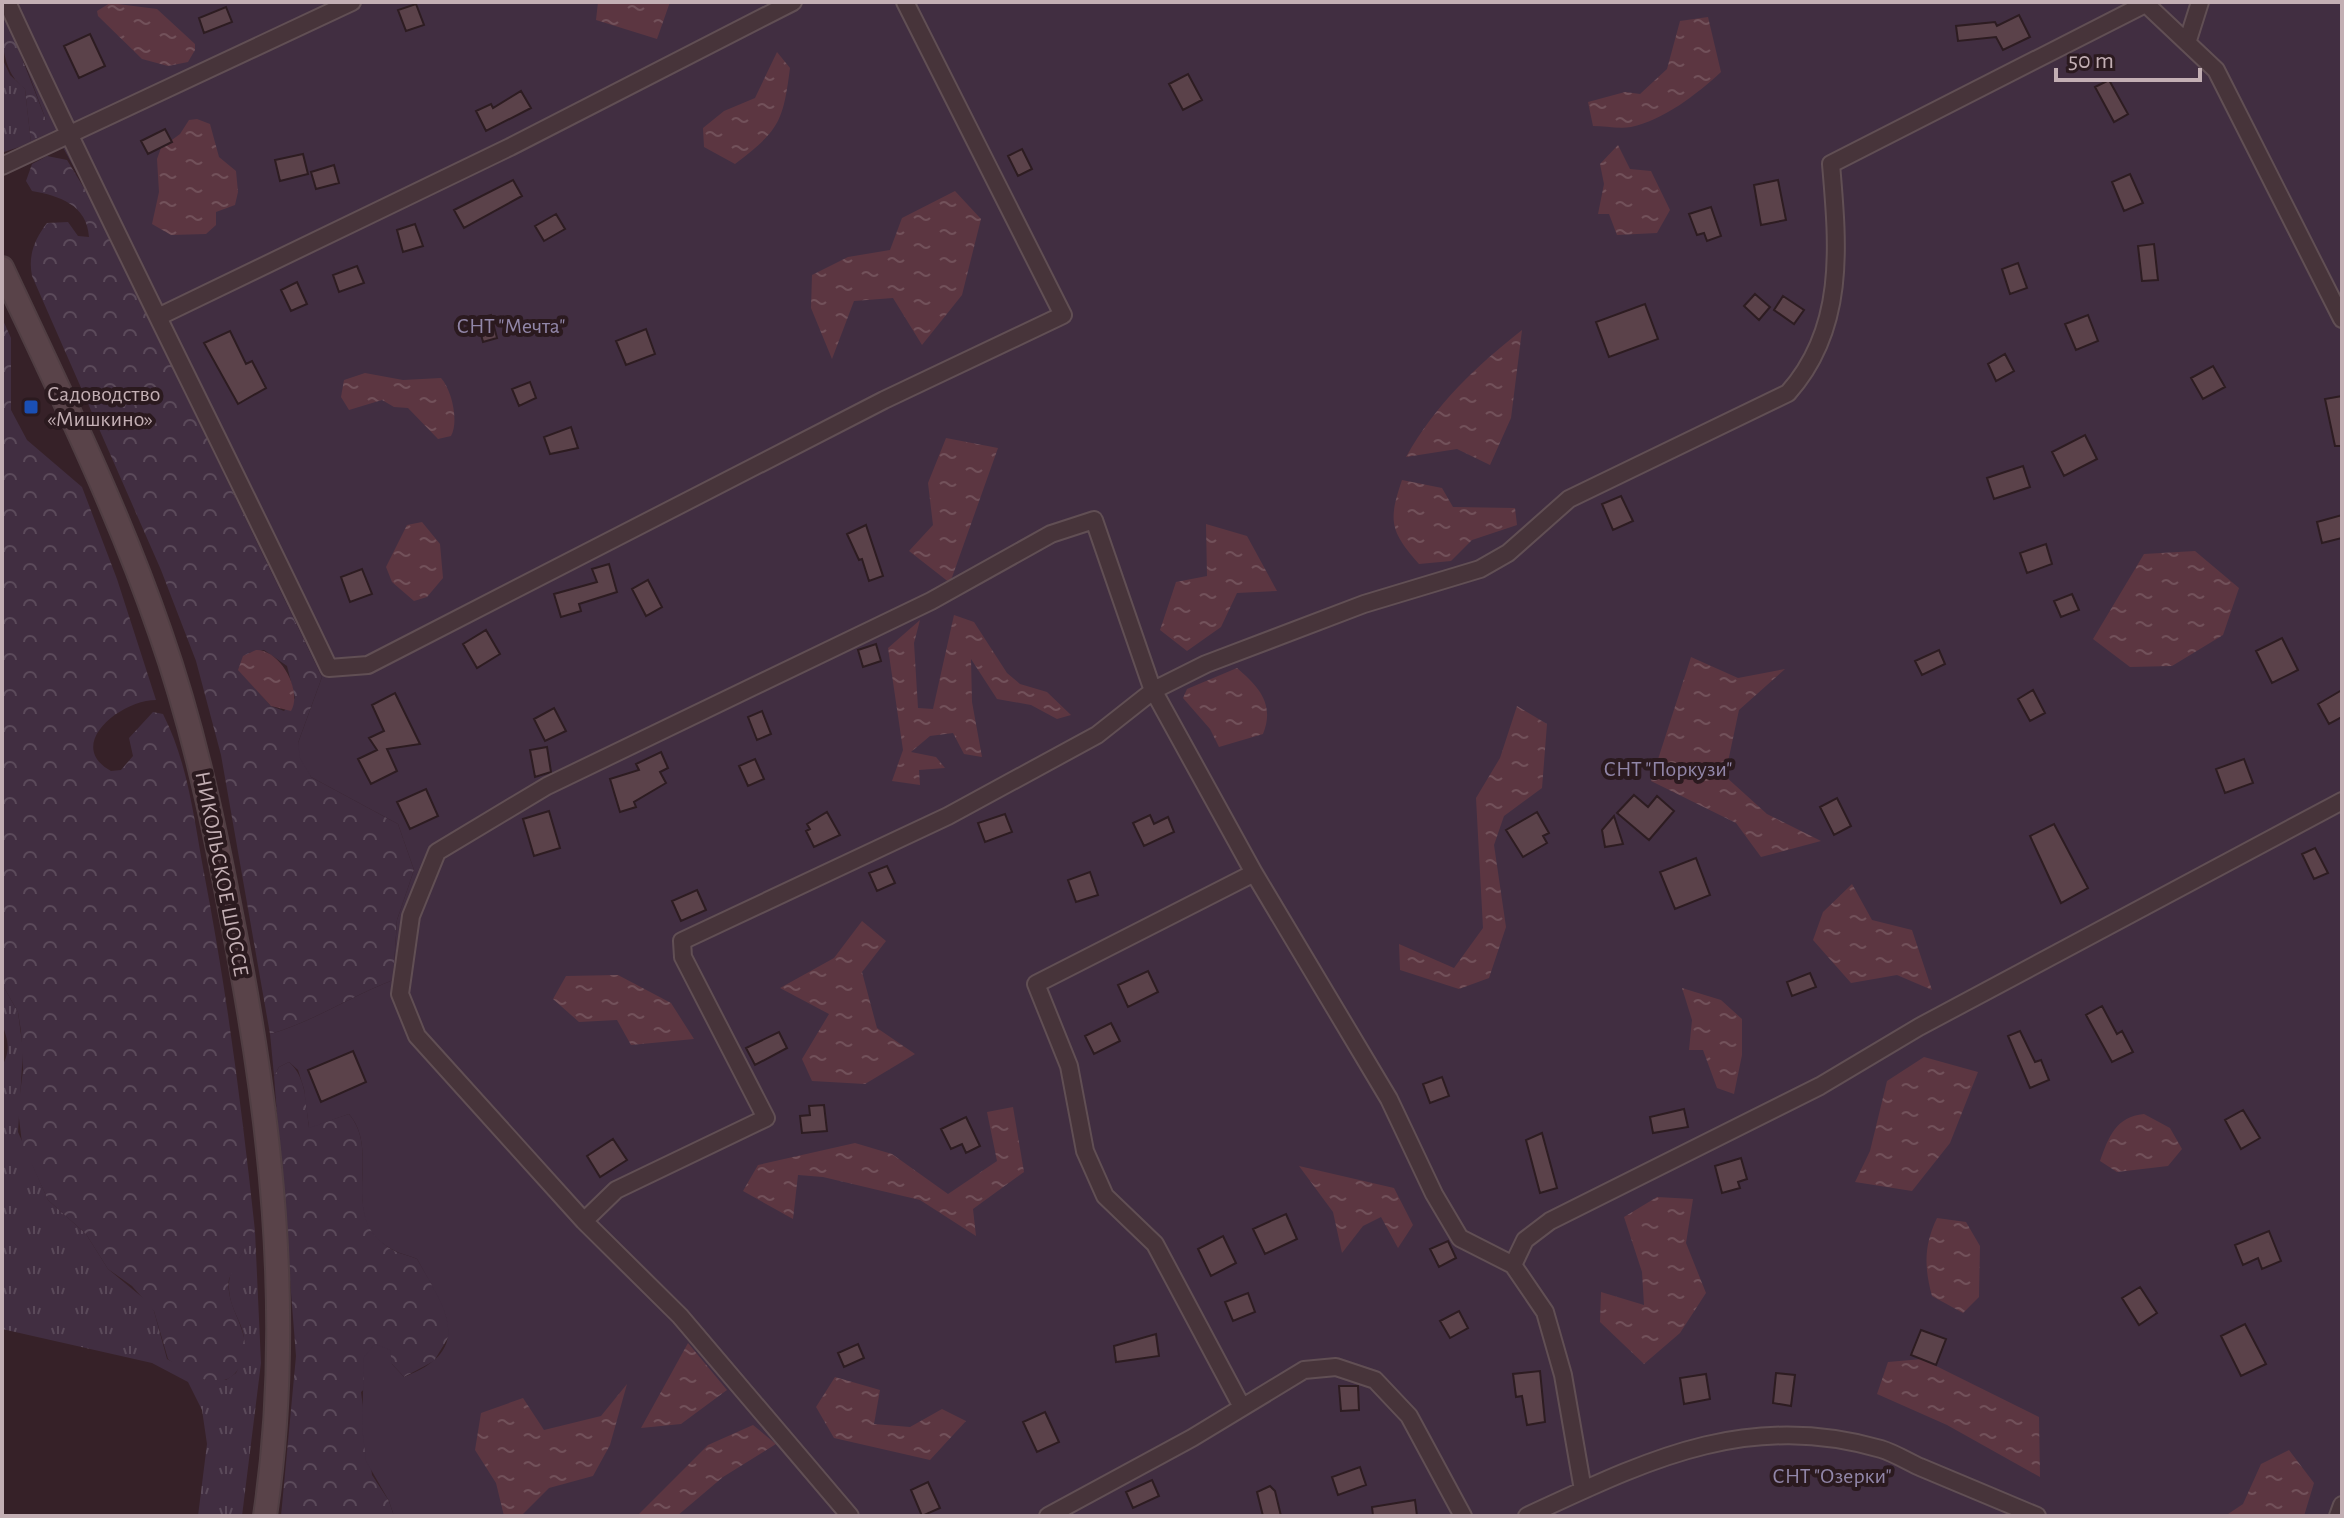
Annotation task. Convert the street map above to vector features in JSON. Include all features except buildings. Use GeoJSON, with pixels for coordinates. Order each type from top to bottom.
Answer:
{"type":"FeatureCollection","features":[{"type":"Feature","properties":{"kind":"main road","name":"НИКОЛЬСКОЕ ШОССЕ"},"geometry":{"type":"LineString","coordinates":[[2,268],[130,550],[160,631],[206,786],[250,1016],[271,1184],[278,1360],[265,1516]]}},
{"type":"Feature","properties":{"kind":"street"},"geometry":{"type":"LineString","coordinates":[[7,2],[69,137],[160,316],[329,668],[368,665],[884,400],[1063,315],[905,2]]}},
{"type":"Feature","properties":{"kind":"street"},"geometry":{"type":"LineString","coordinates":[[2,166],[352,2]]}},
{"type":"Feature","properties":{"kind":"street"},"geometry":{"type":"LineString","coordinates":[[160,316],[524,141],[793,2]]}},
{"type":"Feature","properties":{"kind":"street"},"geometry":{"type":"LineString","coordinates":[[2188,40],[2200,2]]}},
{"type":"Feature","properties":{"kind":"street"},"geometry":{"type":"LineString","coordinates":[[584,1221],[616,1190],[766,1118],[683,957],[682,941],[962,809],[1097,735],[1154,690],[1206,664],[1352,608],[1480,569],[1508,553],[1569,499],[1788,393],[1809,369],[1823,339],[1834,287],[1837,231],[1831,164],[2148,3],[2216,70],[2342,319]]}},
{"type":"Feature","properties":{"kind":"street"},"geometry":{"type":"LineString","coordinates":[[850,1516],[680,1316],[584,1221],[417,1036],[400,994],[411,916],[437,852],[547,786],[931,601],[1051,534],[1094,520],[1154,690],[1254,873],[1389,1099],[1434,1194],[1460,1238],[1513,1265],[1545,1312],[1563,1375],[1583,1490]]}},
{"type":"Feature","properties":{"kind":"street"},"geometry":{"type":"LineString","coordinates":[[1513,1265],[1525,1240],[1550,1221],[1820,1086],[1919,1027],[2342,801]]}},
{"type":"Feature","properties":{"kind":"street"},"geometry":{"type":"LineString","coordinates":[[1242,1407],[1155,1244],[1105,1196],[1085,1151],[1069,1066],[1036,984],[1254,873]]}},
{"type":"Feature","properties":{"kind":"street"},"geometry":{"type":"LineString","coordinates":[[1048,1516],[1192,1438],[1304,1370],[1336,1367],[1375,1380],[1409,1416],[1463,1516]]}},
{"type":"Feature","properties":{"kind":"street"},"geometry":{"type":"LineString","coordinates":[[1527,1516],[1633,1467],[1706,1443],[1785,1437],[1837,1438],[1886,1450],[2037,1516]]}},
{"type":"Feature","properties":{"kind":"street"},"geometry":{"type":"LineString","coordinates":[[2338,1516],[2342,1505]]}},
{"type":"Feature","properties":{"kind":"green space","name":"СНТ \"Поркузи\""},"geometry":{"type":"Polygon","coordinates":[[[2,2],[2342,2],[2342,1516],[394,1516],[366,1461],[362,1427],[364,1357],[375,1344],[390,1350],[392,1364],[404,1377],[426,1366],[440,1354],[447,1341],[448,1326],[437,1295],[417,1259],[388,1247],[373,1234],[365,1218],[362,1146],[358,1129],[349,1114],[309,1128],[298,1070],[289,1062],[279,1067],[274,1076],[270,1034],[393,980],[397,920],[414,870],[398,824],[311,777],[300,758],[298,743],[322,677],[95,206],[55,133],[46,137],[46,120],[2,2]]]}},
{"type":"Feature","properties":{"kind":"green space"},"geometry":{"type":"Polygon","coordinates":[[[2,7],[46,120],[46,137],[31,143],[25,89],[11,72],[4,52],[2,7]]]}},
{"type":"Feature","properties":{"kind":"green space"},"geometry":{"type":"Polygon","coordinates":[[[2,58],[10,75],[25,89],[31,143],[4,152],[2,58]]]}},
{"type":"Feature","properties":{"kind":"green space"},"geometry":{"type":"Polygon","coordinates":[[[47,156],[67,160],[95,206],[322,677],[298,743],[311,777],[398,824],[414,870],[397,920],[393,980],[270,1034],[221,755],[196,661],[161,570],[32,276],[33,248],[47,223],[68,222],[78,236],[89,237],[87,226],[70,204],[32,191],[26,181],[32,164],[47,156]],[[264,650],[249,653],[247,679],[271,706],[284,711],[295,698],[287,666],[264,650]]]}},
{"type":"Feature","properties":{"kind":"green space"},"geometry":{"type":"Polygon","coordinates":[[[2,318],[11,338],[11,410],[27,440],[82,487],[117,579],[156,700],[128,707],[114,716],[95,737],[93,749],[98,760],[111,771],[121,770],[133,756],[129,738],[153,712],[163,714],[179,752],[189,792],[227,1007],[255,1231],[229,1279],[231,1302],[243,1334],[244,1356],[235,1373],[221,1381],[198,1377],[168,1359],[154,1311],[132,1286],[108,1269],[86,1234],[48,1200],[22,1143],[18,1110],[23,1070],[21,1031],[18,1012],[2,984],[2,318]]]}},
{"type":"Feature","properties":{"kind":"green space"},"geometry":{"type":"Polygon","coordinates":[[[2,984],[18,1012],[23,1050],[18,1132],[48,1200],[86,1234],[108,1269],[148,1302],[154,1311],[167,1359],[206,1380],[226,1380],[236,1373],[242,1357],[243,1334],[232,1306],[229,1282],[234,1266],[255,1231],[261,1363],[242,1516],[198,1516],[207,1444],[202,1410],[188,1382],[152,1363],[2,1329],[2,1066],[8,1045],[1,1020],[2,984]]]}},
{"type":"Feature","properties":{"kind":"green space"},"geometry":{"type":"Polygon","coordinates":[[[289,1062],[302,1084],[309,1127],[349,1114],[358,1129],[362,1146],[365,1216],[373,1232],[388,1247],[417,1259],[442,1301],[451,1333],[434,1361],[404,1377],[392,1364],[361,1392],[372,1475],[389,1501],[394,1516],[281,1516],[296,1356],[274,1076],[279,1067],[289,1062]]]}},
{"type":"Feature","properties":{"kind":"water"},"geometry":{"type":"Polygon","coordinates":[[[598,2],[670,2],[657,39],[596,20],[598,2]]]}},
{"type":"Feature","properties":{"kind":"water"},"geometry":{"type":"Polygon","coordinates":[[[110,3],[157,9],[195,44],[188,62],[168,66],[142,59],[98,16],[97,11],[110,3]]]}},
{"type":"Feature","properties":{"kind":"water"},"geometry":{"type":"Polygon","coordinates":[[[1708,17],[1721,72],[1691,97],[1656,119],[1631,127],[1593,126],[1588,102],[1625,92],[1640,94],[1667,69],[1680,21],[1708,17]]]}},
{"type":"Feature","properties":{"kind":"water"},"geometry":{"type":"Polygon","coordinates":[[[777,52],[790,68],[781,114],[770,133],[735,164],[704,147],[703,128],[724,111],[755,98],[777,52]]]}},
{"type":"Feature","properties":{"kind":"water"},"geometry":{"type":"Polygon","coordinates":[[[197,119],[210,124],[219,157],[236,171],[238,192],[235,205],[216,212],[216,225],[206,234],[171,235],[152,224],[159,192],[157,159],[161,148],[180,134],[189,120],[197,119]]]}},
{"type":"Feature","properties":{"kind":"water"},"geometry":{"type":"Polygon","coordinates":[[[1618,145],[1630,169],[1651,171],[1670,210],[1657,233],[1617,235],[1609,214],[1598,214],[1604,184],[1600,164],[1618,145]]]}},
{"type":"Feature","properties":{"kind":"water"},"geometry":{"type":"Polygon","coordinates":[[[955,191],[981,219],[962,295],[922,345],[893,298],[854,301],[832,359],[811,308],[812,275],[848,257],[890,250],[902,218],[955,191]]]}},
{"type":"Feature","properties":{"kind":"water"},"geometry":{"type":"Polygon","coordinates":[[[1522,330],[1511,418],[1490,465],[1457,449],[1406,457],[1443,403],[1488,358],[1522,330]]]}},
{"type":"Feature","properties":{"kind":"water"},"geometry":{"type":"Polygon","coordinates":[[[365,373],[403,380],[441,378],[453,406],[451,436],[438,439],[408,408],[394,407],[382,400],[349,410],[341,397],[344,380],[365,373]]]}},
{"type":"Feature","properties":{"kind":"water"},"geometry":{"type":"Polygon","coordinates":[[[946,438],[998,448],[950,583],[909,551],[933,525],[928,483],[946,438]]]}},
{"type":"Feature","properties":{"kind":"water"},"geometry":{"type":"Polygon","coordinates":[[[1402,480],[1442,488],[1453,507],[1515,508],[1517,525],[1472,540],[1451,561],[1419,564],[1402,543],[1394,525],[1402,480]]]}},
{"type":"Feature","properties":{"kind":"water"},"geometry":{"type":"Polygon","coordinates":[[[422,522],[440,544],[443,578],[427,597],[414,601],[392,582],[386,567],[407,525],[422,522]]]}},
{"type":"Feature","properties":{"kind":"water"},"geometry":{"type":"Polygon","coordinates":[[[1206,524],[1247,536],[1277,591],[1237,593],[1221,627],[1187,651],[1160,630],[1176,582],[1207,576],[1206,524]]]}},
{"type":"Feature","properties":{"kind":"water"},"geometry":{"type":"Polygon","coordinates":[[[2195,551],[2239,588],[2223,635],[2172,666],[2130,667],[2093,639],[2144,554],[2195,551]]]}},
{"type":"Feature","properties":{"kind":"water"},"geometry":{"type":"Polygon","coordinates":[[[954,615],[974,622],[1007,673],[1020,684],[1047,692],[1071,715],[1057,719],[1031,705],[997,699],[971,659],[972,702],[982,757],[964,754],[953,733],[930,736],[911,752],[936,757],[945,768],[919,770],[920,785],[892,781],[903,750],[888,648],[920,620],[914,643],[918,708],[933,709],[954,615]]]}},
{"type":"Feature","properties":{"kind":"water"},"geometry":{"type":"Polygon","coordinates":[[[256,650],[273,656],[287,673],[294,693],[291,711],[271,706],[238,670],[243,656],[256,650]]]}},
{"type":"Feature","properties":{"kind":"water"},"geometry":{"type":"Polygon","coordinates":[[[1691,657],[1738,678],[1785,669],[1739,710],[1725,776],[1767,814],[1821,841],[1761,857],[1736,823],[1651,781],[1691,657]]]}},
{"type":"Feature","properties":{"kind":"water"},"geometry":{"type":"Polygon","coordinates":[[[1237,668],[1263,697],[1266,723],[1263,734],[1219,747],[1210,729],[1183,698],[1187,689],[1237,668]]]}},
{"type":"Feature","properties":{"kind":"water"},"geometry":{"type":"Polygon","coordinates":[[[1517,706],[1547,724],[1542,788],[1504,816],[1494,845],[1506,927],[1489,978],[1459,989],[1400,970],[1399,944],[1454,968],[1483,928],[1476,798],[1500,758],[1517,706]]]}},
{"type":"Feature","properties":{"kind":"water"},"geometry":{"type":"Polygon","coordinates":[[[1852,884],[1872,920],[1912,930],[1932,990],[1897,975],[1851,983],[1813,940],[1823,912],[1852,884]]]}},
{"type":"Feature","properties":{"kind":"water"},"geometry":{"type":"Polygon","coordinates":[[[862,921],[886,941],[862,972],[877,1028],[915,1054],[865,1084],[812,1081],[802,1059],[829,1014],[780,988],[834,958],[862,921]]]}},
{"type":"Feature","properties":{"kind":"water"},"geometry":{"type":"Polygon","coordinates":[[[618,975],[671,1003],[694,1039],[631,1045],[617,1020],[579,1022],[553,999],[566,976],[618,975]]]}},
{"type":"Feature","properties":{"kind":"water"},"geometry":{"type":"Polygon","coordinates":[[[1682,988],[1721,1000],[1742,1019],[1742,1055],[1734,1094],[1717,1088],[1703,1050],[1689,1050],[1692,1020],[1682,988]]]}},
{"type":"Feature","properties":{"kind":"water"},"geometry":{"type":"Polygon","coordinates":[[[1924,1057],[1978,1072],[1950,1143],[1912,1191],[1855,1182],[1870,1151],[1887,1081],[1924,1057]]]}},
{"type":"Feature","properties":{"kind":"water"},"geometry":{"type":"Polygon","coordinates":[[[1013,1107],[1024,1172],[973,1209],[976,1236],[920,1200],[823,1177],[798,1175],[793,1219],[743,1191],[758,1165],[855,1143],[892,1154],[948,1194],[997,1161],[987,1112],[1013,1107]]]}},
{"type":"Feature","properties":{"kind":"water"},"geometry":{"type":"Polygon","coordinates":[[[2144,1114],[2170,1128],[2182,1149],[2168,1166],[2117,1172],[2100,1161],[2115,1129],[2127,1119],[2144,1114]]]}},
{"type":"Feature","properties":{"kind":"water"},"geometry":{"type":"Polygon","coordinates":[[[1299,1166],[1394,1188],[1413,1225],[1398,1248],[1381,1217],[1363,1226],[1342,1253],[1333,1212],[1299,1166]]]}},
{"type":"Feature","properties":{"kind":"water"},"geometry":{"type":"Polygon","coordinates":[[[1657,1197],[1693,1199],[1686,1243],[1706,1293],[1680,1333],[1644,1364],[1600,1322],[1601,1292],[1644,1305],[1642,1272],[1624,1217],[1657,1197]]]}},
{"type":"Feature","properties":{"kind":"water"},"geometry":{"type":"Polygon","coordinates":[[[1937,1218],[1966,1222],[1980,1246],[1979,1297],[1963,1313],[1932,1296],[1927,1256],[1937,1218]]]}},
{"type":"Feature","properties":{"kind":"water"},"geometry":{"type":"Polygon","coordinates":[[[688,1343],[727,1390],[681,1424],[641,1428],[688,1343]]]}},
{"type":"Feature","properties":{"kind":"water"},"geometry":{"type":"Polygon","coordinates":[[[1922,1359],[2039,1417],[2040,1477],[1947,1425],[1877,1394],[1888,1362],[1922,1359]]]}},
{"type":"Feature","properties":{"kind":"water"},"geometry":{"type":"Polygon","coordinates":[[[835,1377],[880,1390],[874,1424],[910,1427],[942,1409],[966,1421],[930,1460],[834,1438],[816,1407],[835,1377]]]}},
{"type":"Feature","properties":{"kind":"water"},"geometry":{"type":"Polygon","coordinates":[[[627,1384],[610,1445],[593,1476],[549,1488],[521,1516],[504,1516],[496,1483],[475,1450],[481,1413],[523,1398],[544,1430],[601,1416],[627,1384]]]}},
{"type":"Feature","properties":{"kind":"water"},"geometry":{"type":"Polygon","coordinates":[[[753,1425],[776,1444],[723,1477],[677,1516],[637,1516],[708,1445],[753,1425]]]}},
{"type":"Feature","properties":{"kind":"water"},"geometry":{"type":"Polygon","coordinates":[[[2289,1450],[2314,1483],[2304,1516],[2225,1516],[2243,1504],[2261,1464],[2289,1450]]]}},
{"type":"Feature","properties":{"kind":"place","name":"Садоводство «Мишкино»"},"geometry":{"type":"Point","coordinates":[31,407]}},
{"type":"Feature","properties":{"kind":"park label","name":"СНТ \"Мечта\""},"geometry":{"type":"Point","coordinates":[511,326]}},
{"type":"Feature","properties":{"kind":"park label","name":"СНТ \"Озерки\""},"geometry":{"type":"Point","coordinates":[1832,1476]}}]}
